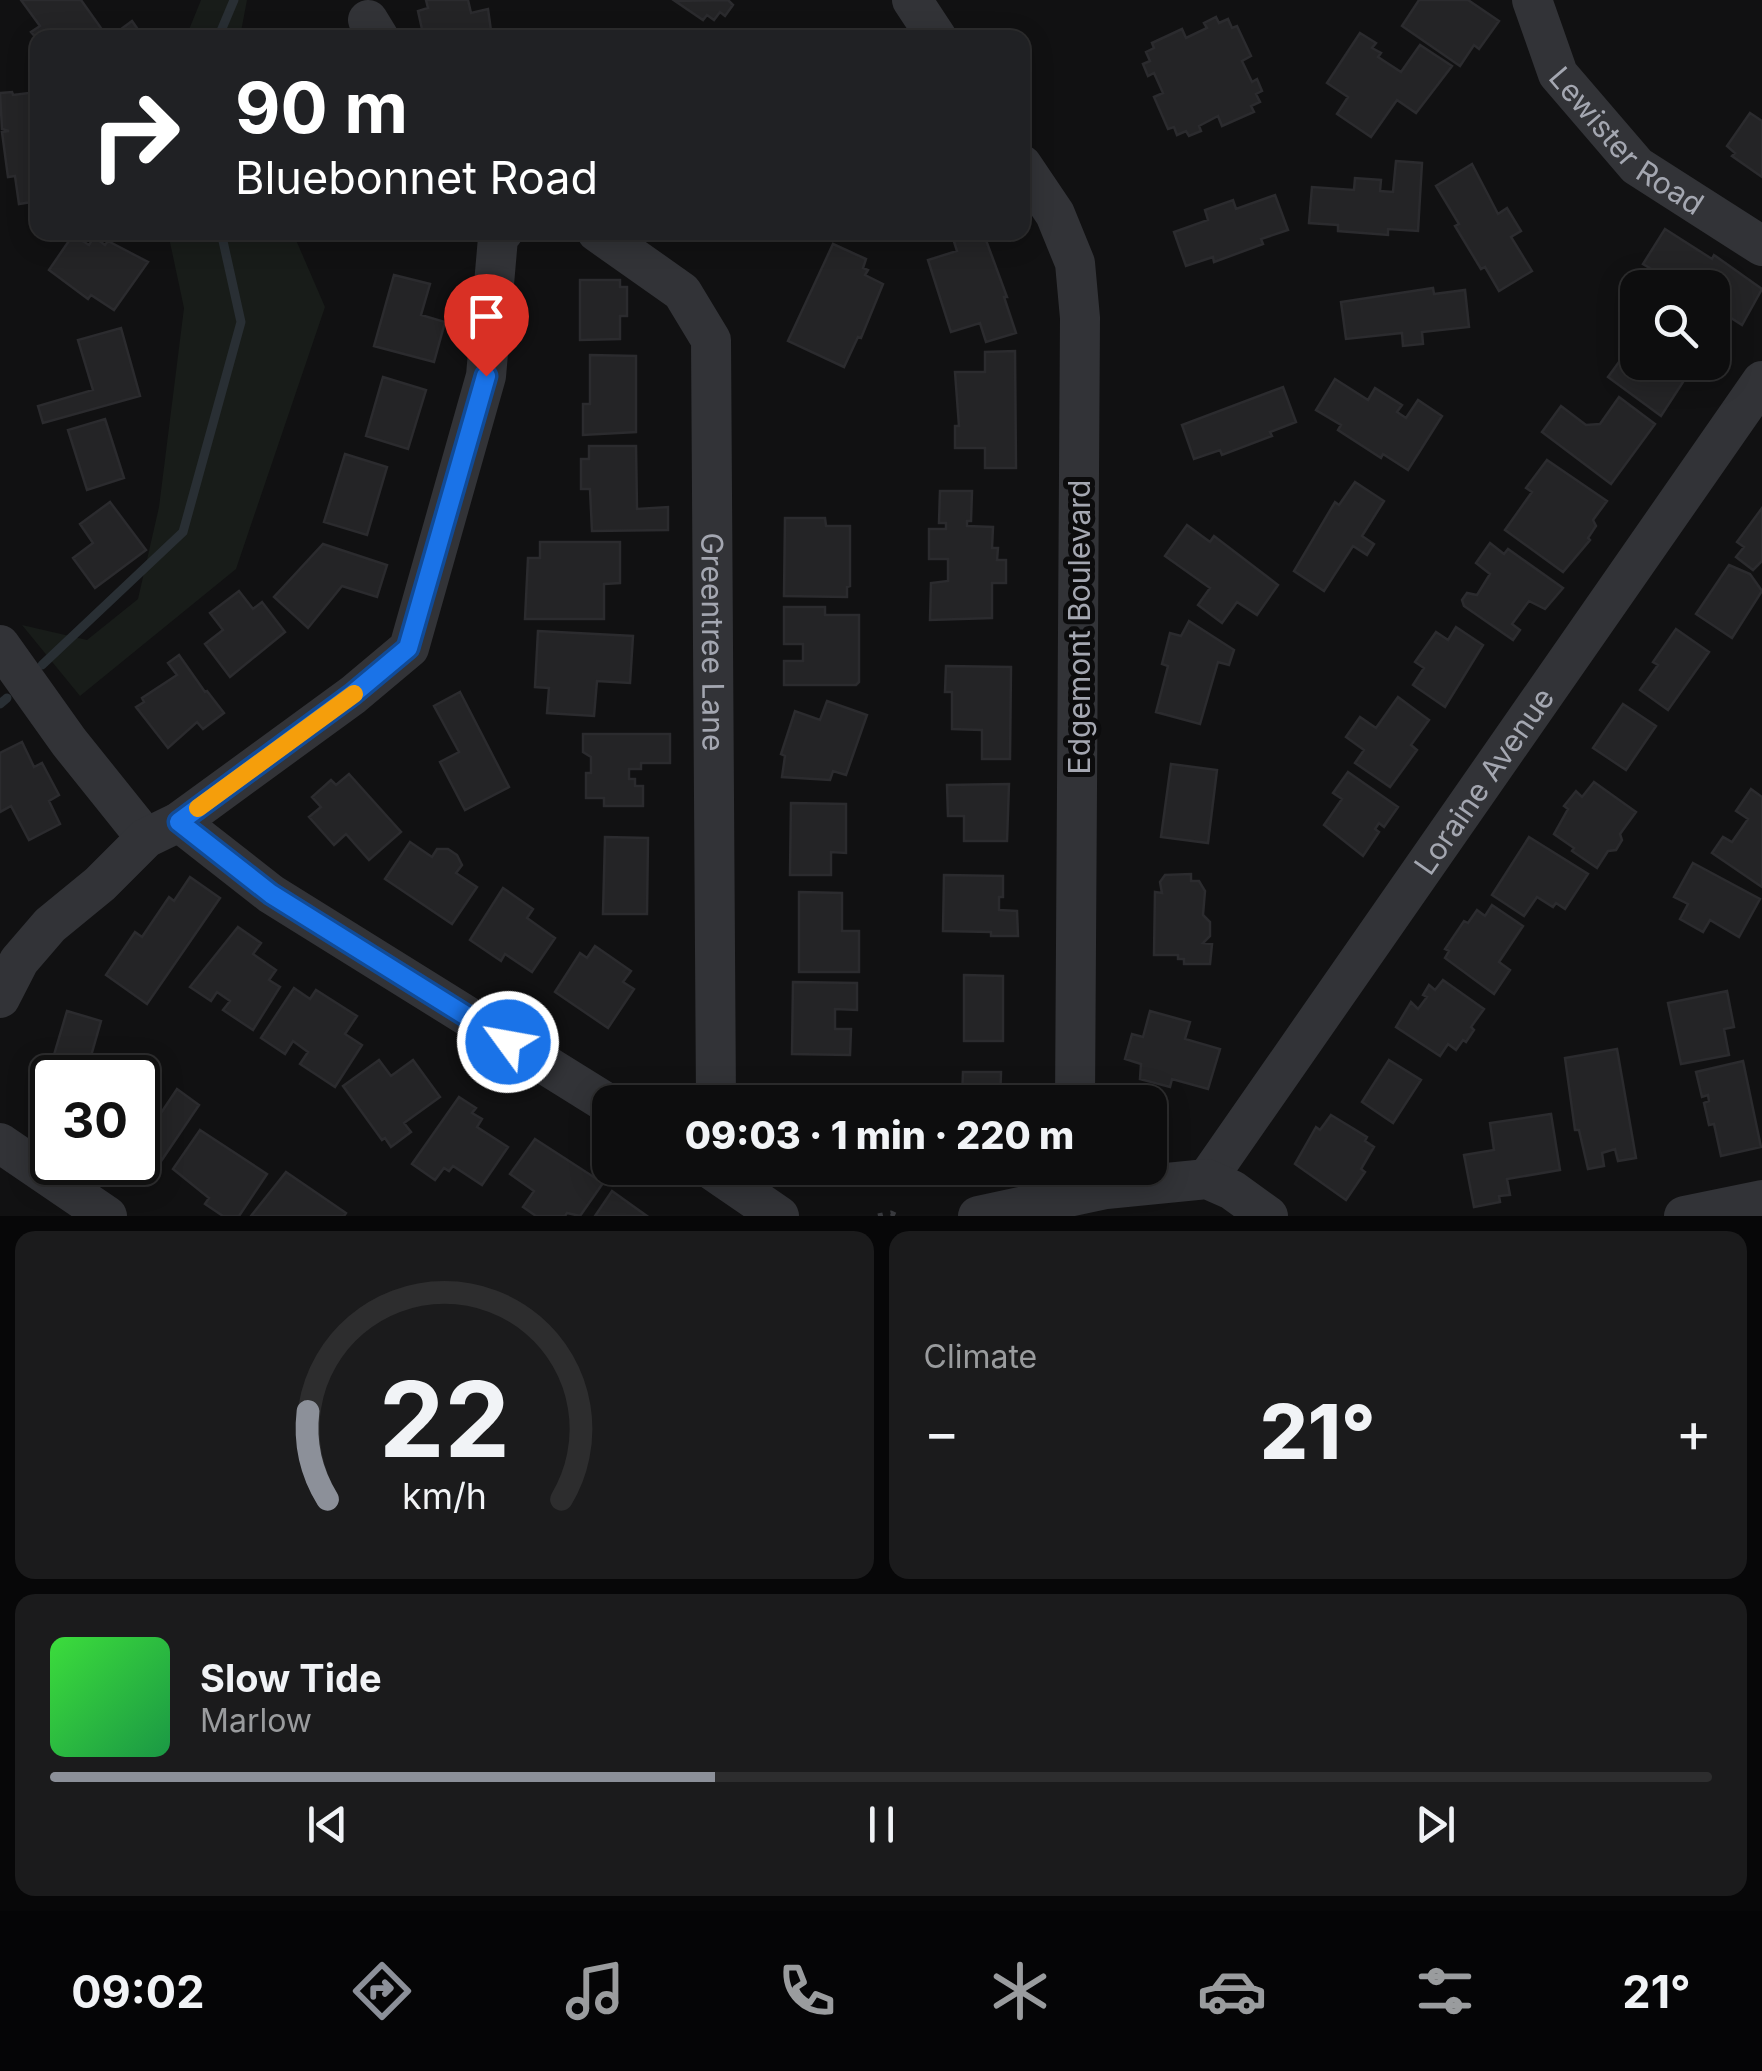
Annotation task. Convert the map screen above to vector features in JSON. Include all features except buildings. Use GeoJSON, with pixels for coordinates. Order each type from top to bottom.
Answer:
{"type":"FeatureCollection","features":[{"type":"Feature","properties":{"kind":"street"},"geometry":{"type":"LineString","coordinates":[[912,0],[932,30]]}},
{"type":"Feature","properties":{"kind":"street","name":"Lewister Road"},"geometry":{"type":"LineString","coordinates":[[1532,0],[1558,74],[1636,166],[1762,246]]}},
{"type":"Feature","properties":{"kind":"street","name":"Edgemont Boulevard"},"geometry":{"type":"LineString","coordinates":[[1030,177],[1055,214],[1075,264],[1080,318],[1075,1085]]}},
{"type":"Feature","properties":{"kind":"street"},"geometry":{"type":"LineString","coordinates":[[0,998],[18,961],[50,925],[162,830],[353,694],[408,648],[486,376],[498,240]]}},
{"type":"Feature","properties":{"kind":"street","name":"Greentree Lane"},"geometry":{"type":"LineString","coordinates":[[608,240],[682,292],[711,340],[716,1085]]}},
{"type":"Feature","properties":{"kind":"street","name":"Loraine Avenue"},"geometry":{"type":"LineString","coordinates":[[1207,1179],[1762,381]]}},
{"type":"Feature","properties":{"kind":"street"},"geometry":{"type":"LineString","coordinates":[[0,645],[69,742],[162,830],[592,1095]]}},
{"type":"Feature","properties":{"kind":"street"},"geometry":{"type":"LineString","coordinates":[[0,1144],[86,1210]]}},
{"type":"Feature","properties":{"kind":"street"},"geometry":{"type":"LineString","coordinates":[[978,1216],[1075,1193],[1207,1179],[1232,1190],[1268,1216]]}},
{"type":"Feature","properties":{"kind":"street"},"geometry":{"type":"LineString","coordinates":[[734,1185],[780,1216]]}},
{"type":"Feature","properties":{"kind":"street"},"geometry":{"type":"LineString","coordinates":[[1684,1216],[1762,1200]]}},
{"type":"Feature","properties":{"kind":"path"},"geometry":{"type":"LineString","coordinates":[[878,1216],[897,1216]]}},
{"type":"Feature","properties":{"kind":"shaded area"},"geometry":{"type":"Polygon","coordinates":[[[201,0],[247,0],[241,30],[189,30],[201,0]]]}},
{"type":"Feature","properties":{"kind":"shaded area"},"geometry":{"type":"Polygon","coordinates":[[[169,240],[296,240],[325,307],[236,569],[80,696],[22,625],[87,640],[138,599],[159,507],[184,308],[169,240]]]}},
{"type":"Feature","properties":{"kind":"waterway"},"geometry":{"type":"LineString","coordinates":[[221,30],[234,0]]}},
{"type":"Feature","properties":{"kind":"waterway"},"geometry":{"type":"LineString","coordinates":[[42,665],[183,532],[241,322],[223,240]]}},
{"type":"Feature","properties":{"kind":"waterway"},"geometry":{"type":"LineString","coordinates":[[0,704],[7,698]]}},
{"type":"Feature","properties":{"kind":"slow traffic"},"geometry":{"type":"LineString","coordinates":[[198,808],[354,694]]}},
{"type":"Feature","properties":{"kind":"route"},"geometry":{"type":"LineString","coordinates":[[486,376],[408,648],[353,694],[179,822],[271,894],[508,1042]]}}]}
